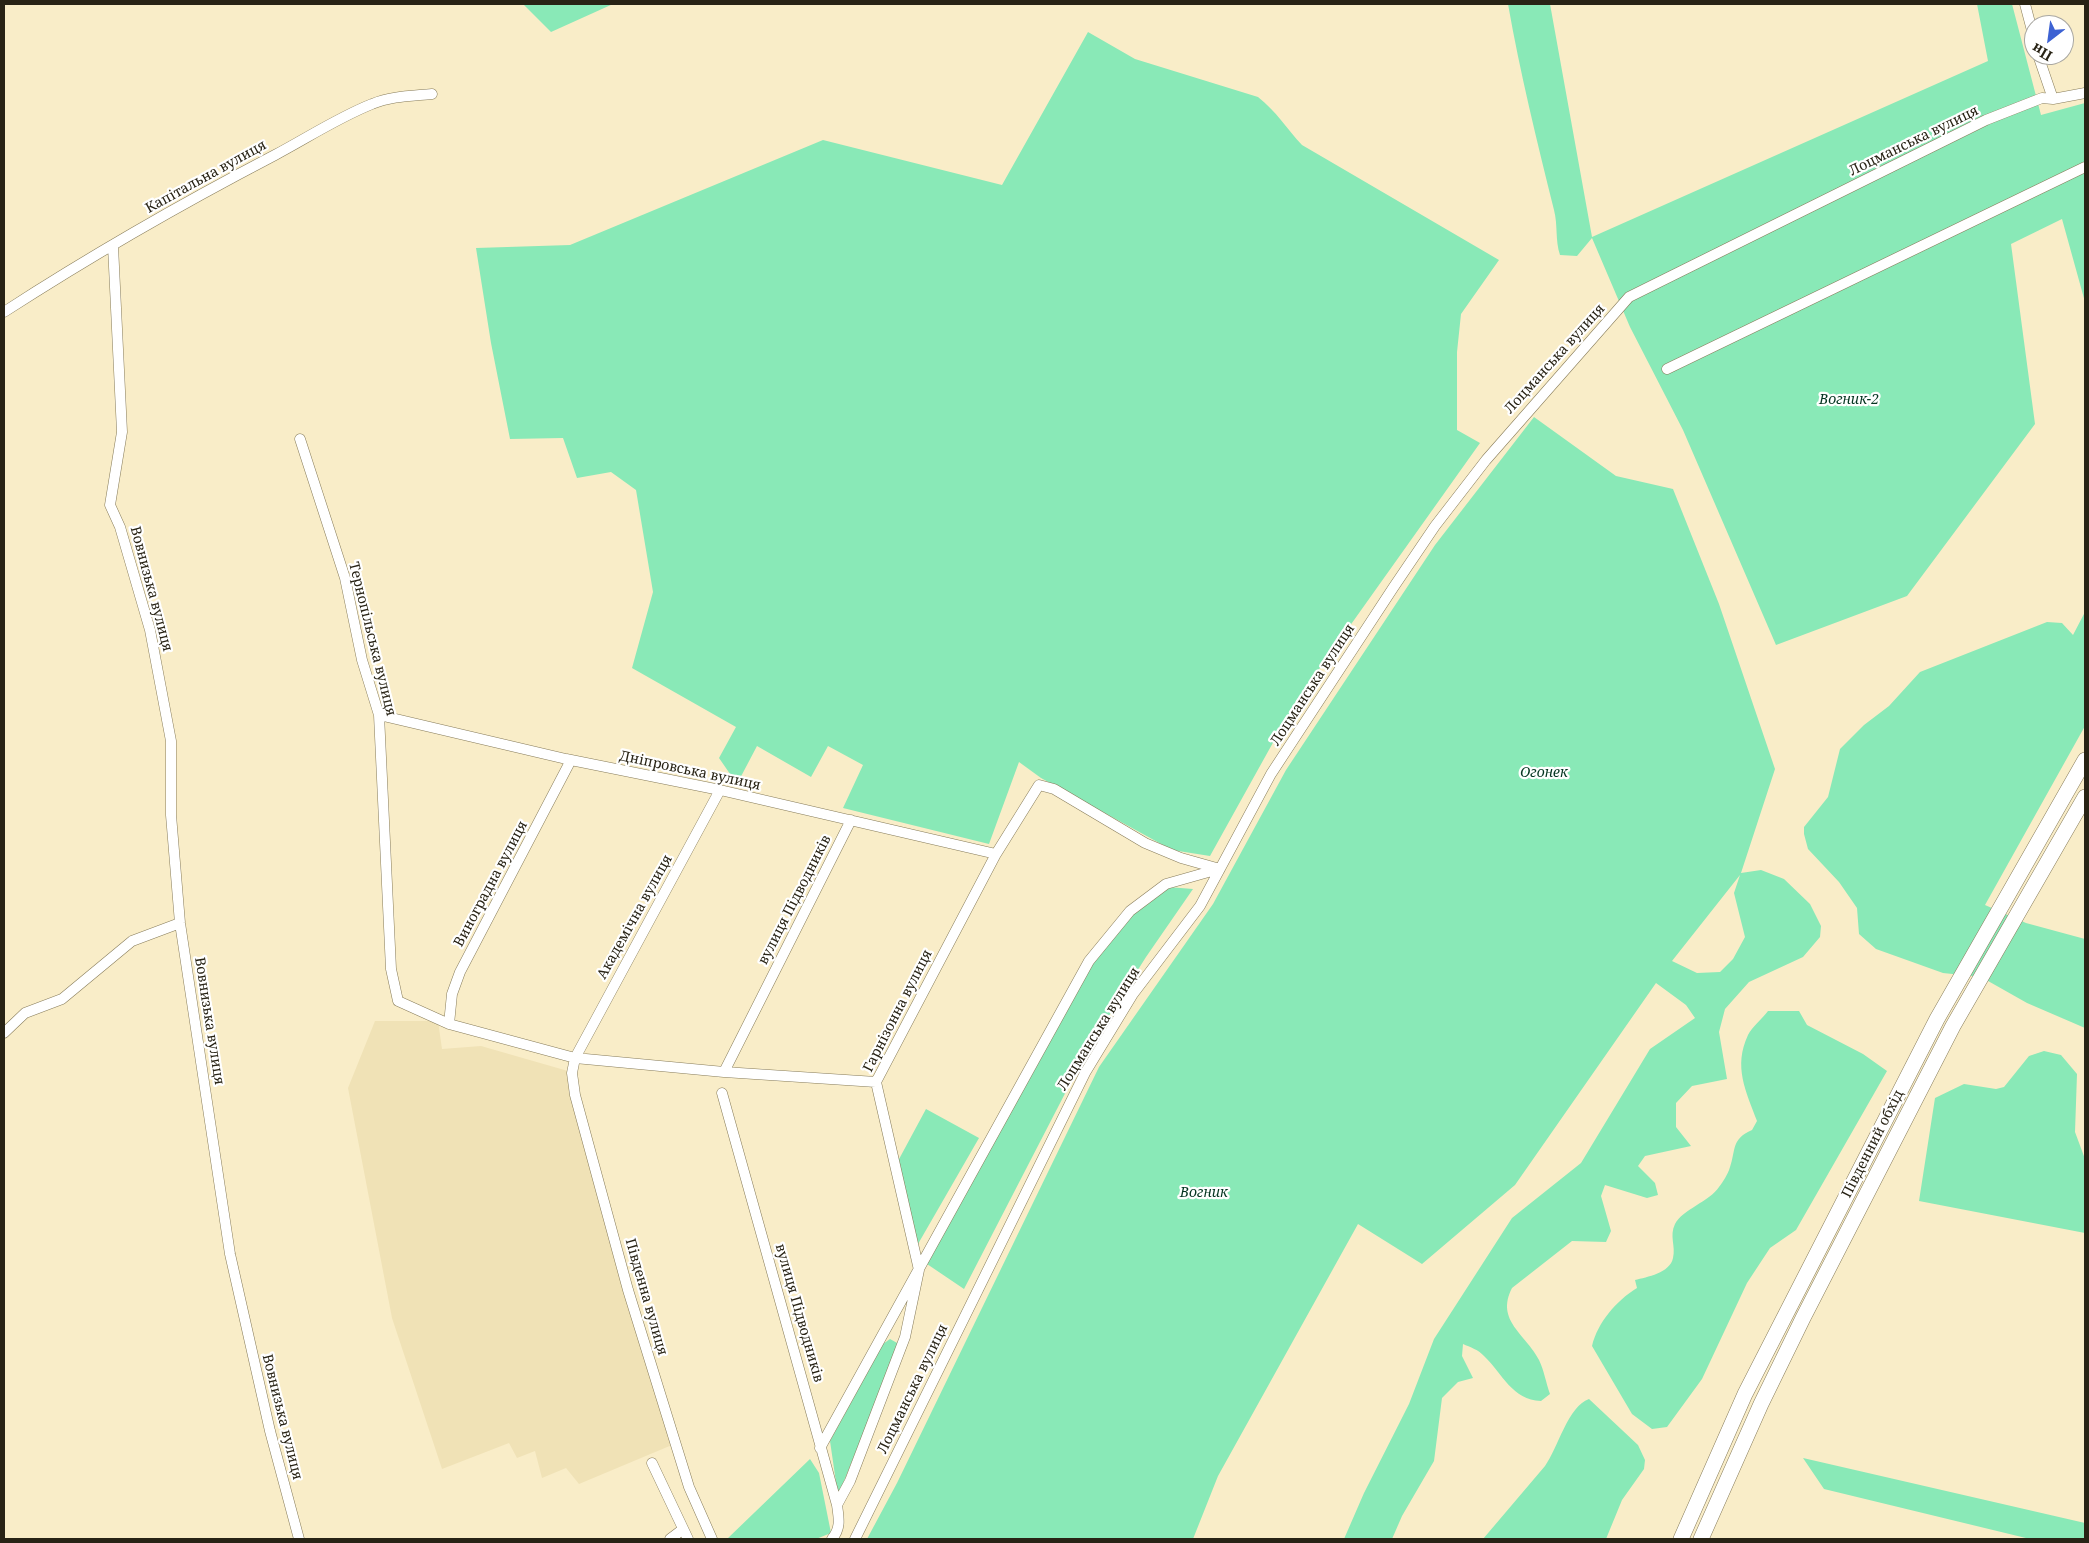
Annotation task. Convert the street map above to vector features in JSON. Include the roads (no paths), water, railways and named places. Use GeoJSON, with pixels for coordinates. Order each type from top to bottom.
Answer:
{"type":"FeatureCollection","features":[{"type":"Feature","properties":{"kind":"main road","name":"Південний обхід"},"geometry":{"type":"LineString","coordinates":[[1681,1539],[1745,1394],[1937,1019],[2085,760]]}},
{"type":"Feature","properties":{"kind":"main road","name":"Південний обхід"},"geometry":{"type":"LineString","coordinates":[[1701,1539],[1761,1404],[1803,1318],[1953,1026],[2085,797]]}},
{"type":"Feature","properties":{"kind":"street"},"geometry":{"type":"LineString","coordinates":[[2041,65],[2053,98]]}},
{"type":"Feature","properties":{"kind":"street","name":"Лоцманська вулиця"},"geometry":{"type":"LineString","coordinates":[[855,1539],[1020,1201],[1085,1073],[1134,994],[1200,906],[1271,774],[1435,526],[1499,443],[1629,296],[1986,120],[2042,98],[2085,93]]}},
{"type":"Feature","properties":{"kind":"street","name":"Капітальна вулиця"},"geometry":{"type":"LineString","coordinates":[[4,312],[83,261],[252,167],[373,103],[405,96],[432,94]]}},
{"type":"Feature","properties":{"kind":"street"},"geometry":{"type":"LineString","coordinates":[[1667,368],[2085,167]]}},
{"type":"Feature","properties":{"kind":"street","name":"Вовнизька вулиця"},"geometry":{"type":"LineString","coordinates":[[113,246],[122,432],[110,505],[120,527],[150,630],[171,741],[172,816],[180,923],[230,1254],[270,1431],[299,1539]]}},
{"type":"Feature","properties":{"kind":"street","name":"Тернопільська вулиця"},"geometry":{"type":"LineString","coordinates":[[300,439],[345,578],[362,660],[379,715],[391,968],[398,1001],[450,1024]]}},
{"type":"Feature","properties":{"kind":"street","name":"Дніпровська вулиця"},"geometry":{"type":"LineString","coordinates":[[379,715],[571,760],[720,790],[996,854]]}},
{"type":"Feature","properties":{"kind":"street","name":"Виноградна вулиця"},"geometry":{"type":"LineString","coordinates":[[450,1024],[452,994],[460,972],[571,760]]}},
{"type":"Feature","properties":{"kind":"street","name":"Гарнізонна вулиця"},"geometry":{"type":"LineString","coordinates":[[919,1270],[876,1082],[996,854],[1039,785],[1054,789],[1145,843],[1181,858],[1220,869]]}},
{"type":"Feature","properties":{"kind":"street","name":"Академічна вулиця"},"geometry":{"type":"LineString","coordinates":[[574,1058],[720,790]]}},
{"type":"Feature","properties":{"kind":"street","name":"вулиця Підводників"},"geometry":{"type":"LineString","coordinates":[[724,1072],[851,820]]}},
{"type":"Feature","properties":{"kind":"street"},"geometry":{"type":"LineString","coordinates":[[820,1448],[1089,961],[1130,910],[1166,884],[1220,869]]}},
{"type":"Feature","properties":{"kind":"street"},"geometry":{"type":"LineString","coordinates":[[4,1033],[25,1013],[62,999],[132,941],[180,923]]}},
{"type":"Feature","properties":{"kind":"street"},"geometry":{"type":"LineString","coordinates":[[450,1024],[574,1058],[724,1072],[876,1082]]}},
{"type":"Feature","properties":{"kind":"street","name":"Південна вулиця"},"geometry":{"type":"LineString","coordinates":[[574,1058],[572,1073],[575,1094],[628,1290],[689,1487],[712,1539]]}},
{"type":"Feature","properties":{"kind":"street","name":"вулиця Підводників"},"geometry":{"type":"LineString","coordinates":[[722,1093],[837,1505],[840,1522],[837,1532],[832,1539]]}},
{"type":"Feature","properties":{"kind":"street"},"geometry":{"type":"LineString","coordinates":[[837,1505],[850,1481],[905,1337],[919,1270]]}},
{"type":"Feature","properties":{"kind":"street"},"geometry":{"type":"LineString","coordinates":[[652,1463],[682,1530],[688,1539]]}},
{"type":"Feature","properties":{"kind":"street"},"geometry":{"type":"LineString","coordinates":[[670,1539],[682,1530]]}},
{"type":"Feature","properties":{"kind":"park label","name":"Вогник-2"},"geometry":{"type":"Point","coordinates":[1849,400]}},
{"type":"Feature","properties":{"kind":"park label","name":"Огонек"},"geometry":{"type":"Point","coordinates":[1544,773]}},
{"type":"Feature","properties":{"kind":"park label","name":"Вогник"},"geometry":{"type":"Point","coordinates":[1204,1193]}}]}
